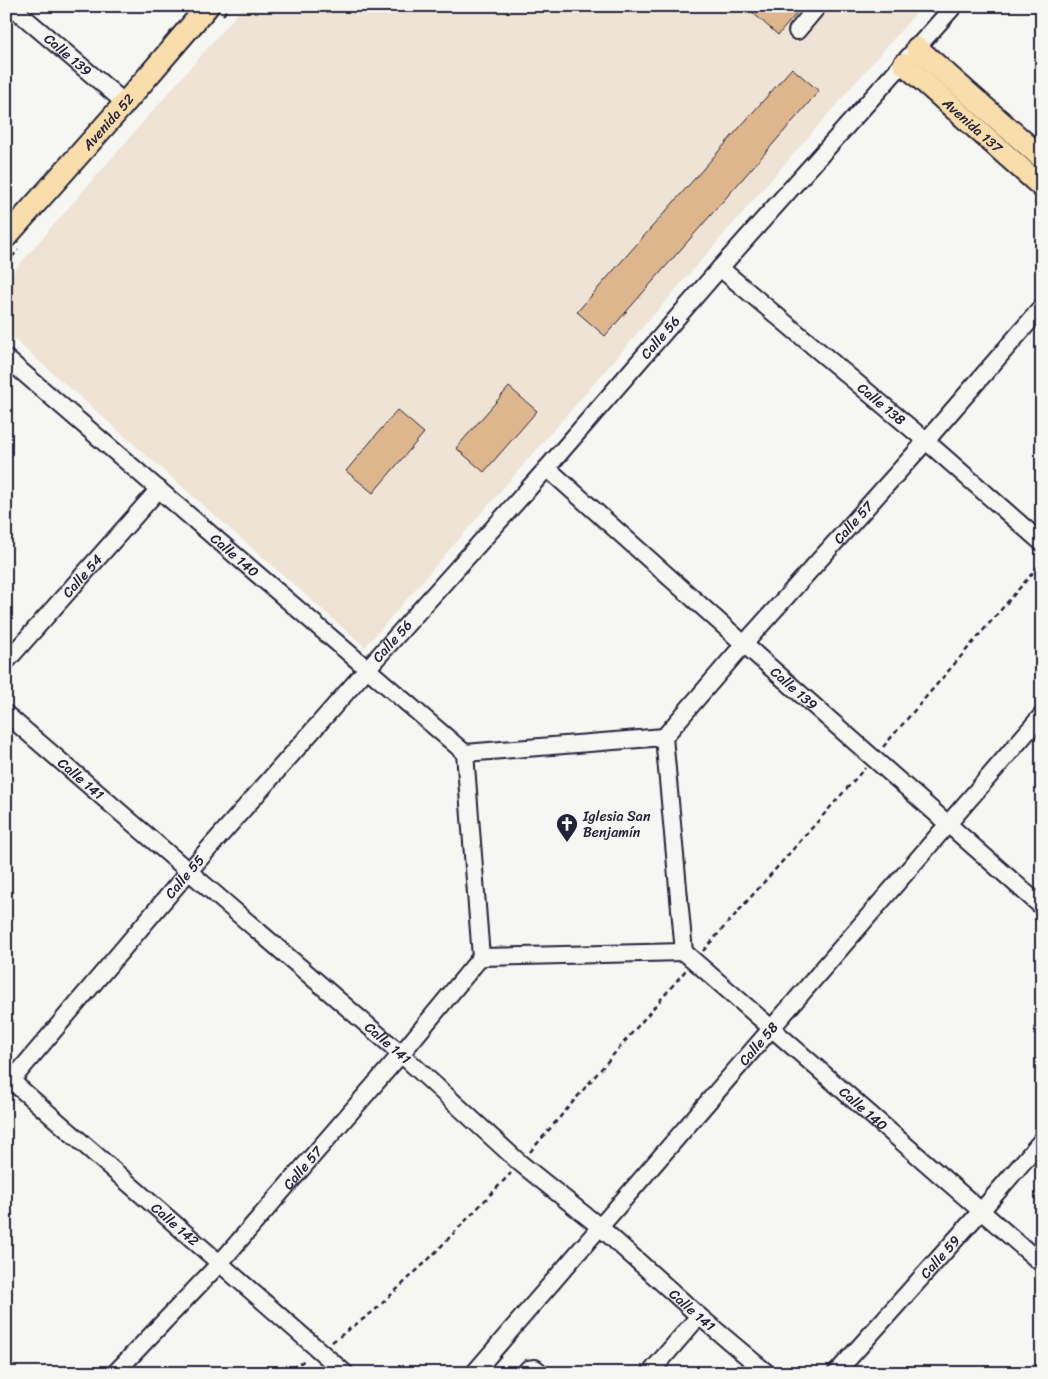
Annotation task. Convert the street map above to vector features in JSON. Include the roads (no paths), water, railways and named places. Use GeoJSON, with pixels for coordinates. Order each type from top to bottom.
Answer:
{"type":"FeatureCollection","features":[{"type":"Feature","properties":{"kind":"main road","name":"Avenida 52"},"geometry":{"type":"LineString","coordinates":[[6,238],[208,6]]}},
{"type":"Feature","properties":{"kind":"main road","name":"Avenida 137"},"geometry":{"type":"LineString","coordinates":[[910,56],[1042,158]]}},
{"type":"Feature","properties":{"kind":"main road","name":"Avenida 137"},"geometry":{"type":"LineString","coordinates":[[910,56],[1042,187]]}},
{"type":"Feature","properties":{"kind":"street","name":"Calle 139"},"geometry":{"type":"LineString","coordinates":[[11,6],[125,103]]}},
{"type":"Feature","properties":{"kind":"street"},"geometry":{"type":"LineString","coordinates":[[797,31],[818,6]]}},
{"type":"Feature","properties":{"kind":"street","name":"Calle 56"},"geometry":{"type":"LineString","coordinates":[[367,669],[547,468],[720,268],[954,6]]}},
{"type":"Feature","properties":{"kind":"street","name":"Calle 138"},"geometry":{"type":"LineString","coordinates":[[720,268],[926,441],[1042,543]]}},
{"type":"Feature","properties":{"kind":"street","name":"Calle 57"},"geometry":{"type":"LineString","coordinates":[[664,737],[744,644],[926,441],[1042,306]]}},
{"type":"Feature","properties":{"kind":"street","name":"Calle 140"},"geometry":{"type":"LineString","coordinates":[[6,358],[465,753]]}},
{"type":"Feature","properties":{"kind":"street","name":"Calle 139"},"geometry":{"type":"LineString","coordinates":[[547,468],[1042,907]]}},
{"type":"Feature","properties":{"kind":"street","name":"Calle 54"},"geometry":{"type":"LineString","coordinates":[[6,662],[159,488]]}},
{"type":"Feature","properties":{"kind":"street","name":"Calle 55"},"geometry":{"type":"LineString","coordinates":[[8,1082],[189,871],[367,669]]}},
{"type":"Feature","properties":{"kind":"street","name":"Calle 141"},"geometry":{"type":"LineString","coordinates":[[6,714],[401,1054],[520,1163],[600,1227],[699,1316],[767,1373]]}},
{"type":"Feature","properties":{"kind":"street","name":"Calle 58"},"geometry":{"type":"LineString","coordinates":[[474,1373],[1042,715]]}},
{"type":"Feature","properties":{"kind":"street"},"geometry":{"type":"LineString","coordinates":[[664,737],[689,956],[481,957],[465,753],[664,737]]}},
{"type":"Feature","properties":{"kind":"street","name":"Calle 140"},"geometry":{"type":"LineString","coordinates":[[689,956],[1042,1264]]}},
{"type":"Feature","properties":{"kind":"street","name":"Calle 57"},"geometry":{"type":"LineString","coordinates":[[115,1373],[219,1264],[401,1054],[481,957]]}},
{"type":"Feature","properties":{"kind":"street","name":"Calle 142"},"geometry":{"type":"LineString","coordinates":[[8,1082],[345,1373]]}},
{"type":"Feature","properties":{"kind":"street","name":"Calle 59"},"geometry":{"type":"LineString","coordinates":[[836,1373],[1042,1140]]}},
{"type":"Feature","properties":{"kind":"street"},"geometry":{"type":"LineString","coordinates":[[650,1373],[699,1316]]}},
{"type":"Feature","properties":{"kind":"place","name":"Iglesia San Benjamín"},"geometry":{"type":"Point","coordinates":[567,843]}}]}
